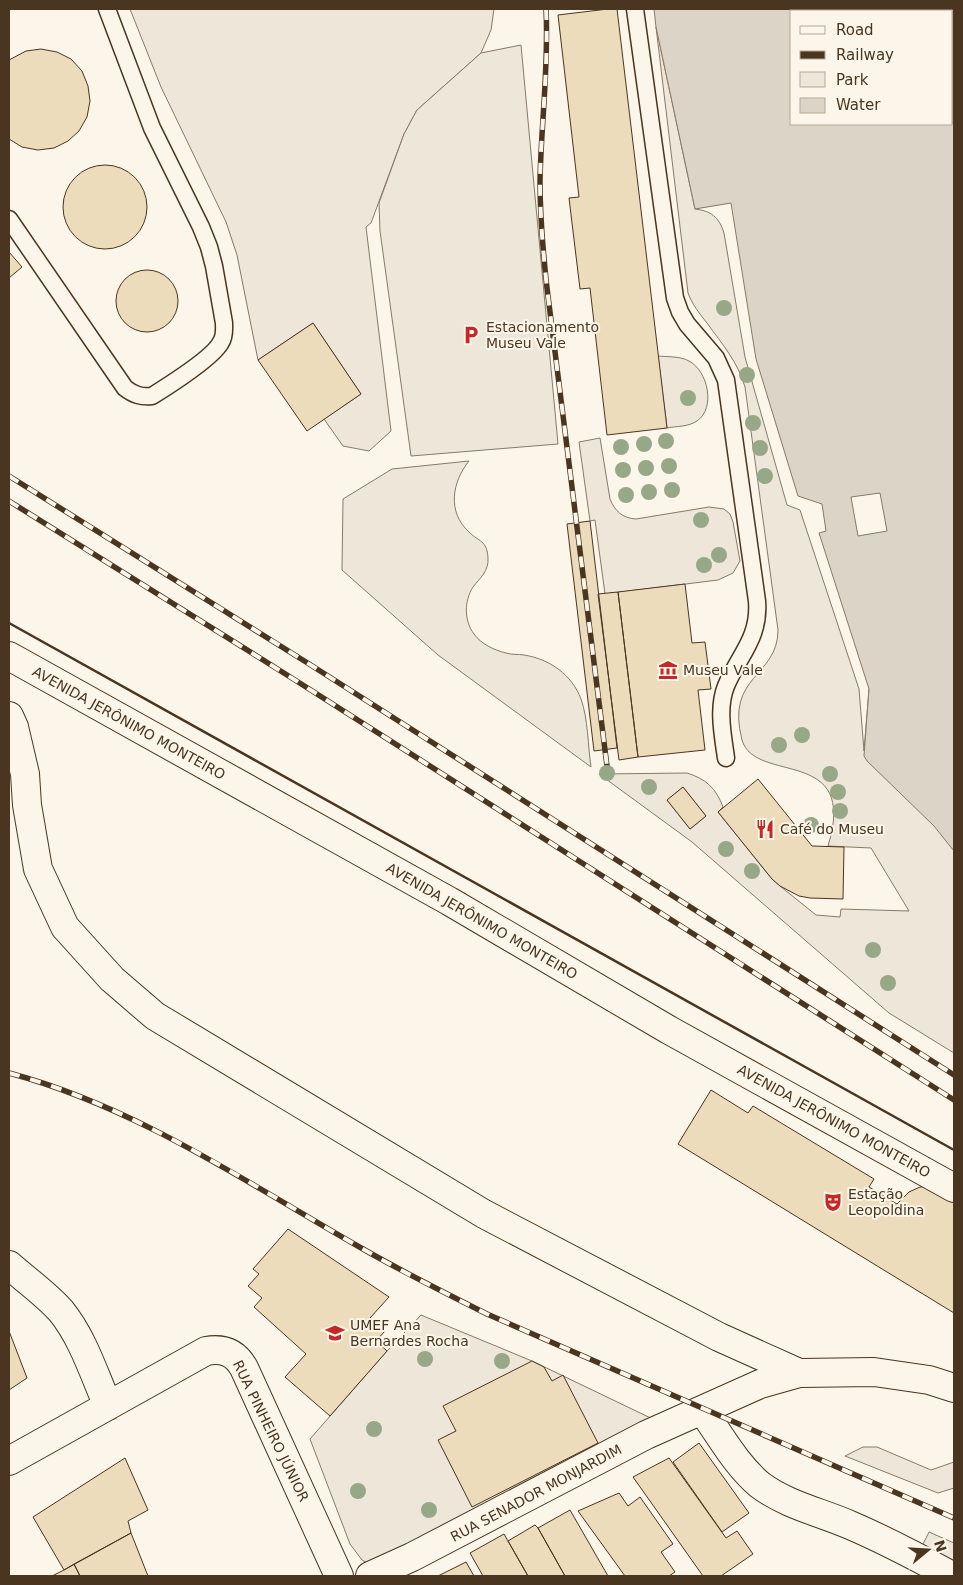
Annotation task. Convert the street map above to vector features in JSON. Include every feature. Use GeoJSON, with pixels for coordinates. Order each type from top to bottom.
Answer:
{"type":"FeatureCollection","features":[{"type":"Feature","properties":{"kind":"street","name":"AVENIDA JERÔNIMO MONTEIRO"},"geometry":{"type":"LineString","coordinates":[[9,656],[449,901],[669,1030],[954,1188]]}},
{"type":"Feature","properties":{"kind":"street"},"geometry":{"type":"LineString","coordinates":[[9,716],[14,727],[25,774],[27,804],[38,868],[65,927],[112,979],[155,1016],[484,1214],[719,1337],[799,1373],[874,1372],[929,1380],[954,1388]]}},
{"type":"Feature","properties":{"kind":"street"},"geometry":{"type":"LineString","coordinates":[[9,1265],[51,1300],[67,1319],[83,1347],[108,1406]]}},
{"type":"Feature","properties":{"kind":"street","name":"RUA PINHEIRO JÚNIOR"},"geometry":{"type":"LineString","coordinates":[[9,1461],[206,1351],[215,1349],[232,1354],[244,1368],[339,1576]]}},
{"type":"Feature","properties":{"kind":"street","name":"RUA SENADOR MONJARDIM"},"geometry":{"type":"LineString","coordinates":[[370,1576],[412,1558],[646,1435],[760,1384],[799,1373]]}},
{"type":"Feature","properties":{"kind":"street"},"geometry":{"type":"LineString","coordinates":[[702,1410],[742,1467],[768,1490],[793,1504],[822,1513],[869,1533],[952,1576]]}},
{"type":"Feature","properties":{"kind":"lane"},"geometry":{"type":"LineString","coordinates":[[9,219],[125,388],[133,394],[152,396],[214,352],[222,341],[224,323],[214,266],[208,247],[201,227],[152,128],[107,9]]}},
{"type":"Feature","properties":{"kind":"lane"},"geometry":{"type":"LineString","coordinates":[[636,9],[675,298],[687,324],[716,358],[726,380],[757,601],[756,628],[725,688],[721,718],[726,758]]}},
{"type":"Feature","properties":{"kind":"green space"},"geometry":{"type":"Polygon","coordinates":[[[130,9],[494,9],[491,30],[481,53],[417,110],[404,134],[371,223],[366,227],[391,431],[369,451],[343,446],[324,419],[361,394],[313,323],[258,360],[237,255],[226,222],[161,87],[130,9]]]}},
{"type":"Feature","properties":{"kind":"green space"},"geometry":{"type":"Polygon","coordinates":[[[656,27],[695,209],[706,211],[714,216],[720,223],[724,233],[745,357],[787,505],[800,510],[859,689],[864,751],[869,689],[954,758],[954,1053],[889,1013],[692,842],[599,774],[687,773],[705,781],[714,789],[723,807],[718,812],[772,879],[816,915],[840,917],[841,909],[909,911],[871,848],[828,846],[834,814],[829,793],[818,780],[802,772],[765,761],[751,753],[742,740],[739,719],[740,702],[746,689],[770,658],[776,646],[778,630],[745,387],[734,361],[696,308],[688,293],[656,27]],[[683,787],[667,800],[690,829],[706,816],[683,787]]]}},
{"type":"Feature","properties":{"kind":"green space"},"geometry":{"type":"Polygon","coordinates":[[[658,356],[685,359],[696,366],[701,373],[705,381],[708,399],[703,415],[694,423],[667,428],[658,356]]]}},
{"type":"Feature","properties":{"kind":"green space"},"geometry":{"type":"Polygon","coordinates":[[[600,438],[610,499],[614,507],[623,515],[636,519],[709,507],[724,509],[730,514],[740,561],[733,573],[718,580],[605,594],[595,520],[590,521],[579,442],[600,438]]]}},
{"type":"Feature","properties":{"kind":"green space"},"geometry":{"type":"Polygon","coordinates":[[[469,461],[463,469],[456,487],[455,506],[462,524],[484,544],[488,563],[486,571],[473,587],[468,598],[466,611],[468,623],[477,638],[488,646],[508,654],[524,655],[543,660],[559,670],[572,683],[577,690],[583,707],[591,767],[438,655],[342,570],[343,499],[392,469],[469,461]]]}},
{"type":"Feature","properties":{"kind":"green space"},"geometry":{"type":"Polygon","coordinates":[[[421,1315],[532,1361],[661,1423],[371,1565],[362,1560],[350,1544],[310,1439],[421,1315]]]}},
{"type":"Feature","properties":{"kind":"green space"},"geometry":{"type":"Polygon","coordinates":[[[863,1447],[877,1447],[931,1470],[954,1462],[954,1488],[938,1493],[845,1456],[863,1447]]]}},
{"type":"Feature","properties":{"kind":"green space"},"geometry":{"type":"Polygon","coordinates":[[[929,1532],[954,1543],[954,1565],[921,1548],[929,1532]]]}},
{"type":"Feature","properties":{"kind":"shaded area","name":"Estacionamento Museu Vale"},"geometry":{"type":"Polygon","coordinates":[[[521,45],[558,444],[411,456],[380,231],[379,203],[404,134],[417,110],[481,53],[521,45]]]}},
{"type":"Feature","properties":{"kind":"water"},"geometry":{"type":"Polygon","coordinates":[[[654,9],[954,9],[954,851],[934,826],[864,756],[869,689],[819,533],[826,531],[822,504],[798,496],[756,359],[731,203],[695,209],[656,27],[654,9]]]}},
{"type":"Feature","properties":{"kind":"pier"},"geometry":{"type":"Polygon","coordinates":[[[880,493],[887,531],[858,536],[851,497],[880,493]]]}},
{"type":"Feature","properties":{"kind":"building"},"geometry":{"type":"Polygon","coordinates":[[[617,9],[667,428],[607,435],[590,288],[580,289],[569,198],[579,197],[558,15],[617,9]]]}},
{"type":"Feature","properties":{"kind":"building"},"geometry":{"type":"Polygon","coordinates":[[[41,49],[57,52],[71,59],[82,71],[88,86],[90,101],[87,117],[79,131],[68,141],[54,148],[38,150],[22,147],[9,139],[9,60],[26,51],[41,49]]]}},
{"type":"Feature","properties":{"kind":"building"},"geometry":{"type":"Polygon","coordinates":[[[105,165],[121,168],[135,177],[144,191],[147,207],[144,223],[135,237],[121,246],[105,249],[89,246],[75,237],[66,223],[63,207],[66,191],[75,177],[89,168],[105,165]]]}},
{"type":"Feature","properties":{"kind":"building"},"geometry":{"type":"Polygon","coordinates":[[[9,252],[22,267],[9,278],[9,252]]]}},
{"type":"Feature","properties":{"kind":"building"},"geometry":{"type":"Polygon","coordinates":[[[141,270],[153,270],[169,279],[176,289],[178,301],[176,313],[169,323],[153,332],[141,332],[130,327],[121,318],[116,307],[116,295],[121,284],[130,275],[141,270]]]}},
{"type":"Feature","properties":{"kind":"building"},"geometry":{"type":"Polygon","coordinates":[[[313,323],[361,394],[307,431],[258,360],[313,323]]]}},
{"type":"Feature","properties":{"kind":"building"},"geometry":{"type":"Polygon","coordinates":[[[590,521],[617,748],[594,751],[567,524],[590,521]]]}},
{"type":"Feature","properties":{"kind":"building","name":"Museu Vale"},"geometry":{"type":"Polygon","coordinates":[[[685,584],[692,643],[705,642],[711,689],[698,690],[705,750],[638,757],[618,592],[685,584]]]}},
{"type":"Feature","properties":{"kind":"building"},"geometry":{"type":"Polygon","coordinates":[[[618,592],[638,757],[619,760],[598,594],[618,592]]]}},
{"type":"Feature","properties":{"kind":"building","name":"Café do Museu"},"geometry":{"type":"Polygon","coordinates":[[[758,779],[812,846],[844,847],[843,899],[799,896],[780,886],[772,879],[718,812],[758,779]]]}},
{"type":"Feature","properties":{"kind":"building"},"geometry":{"type":"Polygon","coordinates":[[[683,787],[706,816],[690,829],[667,800],[683,787]]]}},
{"type":"Feature","properties":{"kind":"building","name":"Estação Leopoldina"},"geometry":{"type":"Polygon","coordinates":[[[711,1090],[748,1113],[753,1106],[874,1179],[869,1187],[897,1204],[909,1192],[920,1187],[931,1186],[954,1197],[954,1313],[678,1144],[711,1090]]]}},
{"type":"Feature","properties":{"kind":"building","name":"UMEF Ana Bernardes Rocha"},"geometry":{"type":"Polygon","coordinates":[[[288,1229],[389,1297],[370,1318],[385,1331],[376,1341],[387,1351],[330,1416],[285,1377],[306,1354],[254,1307],[262,1298],[248,1286],[259,1274],[253,1269],[288,1229]]]}},
{"type":"Feature","properties":{"kind":"building"},"geometry":{"type":"Polygon","coordinates":[[[9,1331],[27,1378],[9,1390],[9,1331]]]}},
{"type":"Feature","properties":{"kind":"building"},"geometry":{"type":"Polygon","coordinates":[[[532,1361],[544,1367],[552,1381],[563,1375],[598,1443],[472,1507],[438,1440],[456,1431],[443,1406],[532,1361]]]}},
{"type":"Feature","properties":{"kind":"building"},"geometry":{"type":"Polygon","coordinates":[[[699,1443],[749,1513],[722,1532],[673,1462],[699,1443]]]}},
{"type":"Feature","properties":{"kind":"building"},"geometry":{"type":"Polygon","coordinates":[[[125,1458],[148,1510],[128,1521],[131,1533],[64,1570],[33,1517],[125,1458]]]}},
{"type":"Feature","properties":{"kind":"building"},"geometry":{"type":"Polygon","coordinates":[[[669,1458],[726,1538],[737,1531],[753,1554],[721,1576],[703,1576],[633,1477],[669,1458]]]}},
{"type":"Feature","properties":{"kind":"building"},"geometry":{"type":"Polygon","coordinates":[[[619,1493],[628,1506],[640,1497],[673,1544],[661,1552],[675,1572],[669,1576],[625,1576],[578,1511],[619,1493]]]}},
{"type":"Feature","properties":{"kind":"building"},"geometry":{"type":"Polygon","coordinates":[[[570,1510],[608,1576],[565,1576],[538,1528],[570,1510]]]}},
{"type":"Feature","properties":{"kind":"building"},"geometry":{"type":"Polygon","coordinates":[[[535,1525],[565,1576],[528,1576],[508,1541],[535,1525]]]}},
{"type":"Feature","properties":{"kind":"building"},"geometry":{"type":"Polygon","coordinates":[[[131,1533],[148,1576],[80,1576],[74,1564],[131,1533]]]}},
{"type":"Feature","properties":{"kind":"building"},"geometry":{"type":"Polygon","coordinates":[[[504,1534],[528,1576],[483,1576],[470,1553],[504,1534]]]}},
{"type":"Feature","properties":{"kind":"building"},"geometry":{"type":"Polygon","coordinates":[[[466,1562],[474,1576],[438,1576],[466,1562]]]}},
{"type":"Feature","properties":{"kind":"building"},"geometry":{"type":"Polygon","coordinates":[[[74,1564],[80,1576],[52,1576],[64,1570],[74,1564]]]}},
{"type":"Feature","properties":{"kind":"railway"},"geometry":{"type":"LineString","coordinates":[[546,9],[547,30],[540,181],[543,248],[607,766]]}},
{"type":"Feature","properties":{"kind":"railway"},"geometry":{"type":"LineString","coordinates":[[9,476],[306,662],[954,1075]]}},
{"type":"Feature","properties":{"kind":"railway"},"geometry":{"type":"LineString","coordinates":[[9,501],[295,680],[954,1100]]}},
{"type":"Feature","properties":{"kind":"railway"},"geometry":{"type":"LineString","coordinates":[[9,1073],[56,1088],[147,1126],[235,1174],[378,1258],[487,1314],[954,1518]]}},
{"type":"Feature","properties":{"kind":"wall"},"geometry":{"type":"LineString","coordinates":[[9,623],[954,1150]]}},
{"type":"Feature","properties":{"kind":"place","name":"Estacionamento Museu Vale"},"geometry":{"type":"Point","coordinates":[471,335]}},
{"type":"Feature","properties":{"kind":"place","name":"Museu Vale"},"geometry":{"type":"Point","coordinates":[668,670]}},
{"type":"Feature","properties":{"kind":"place","name":"Café do Museu"},"geometry":{"type":"Point","coordinates":[765,829]}},
{"type":"Feature","properties":{"kind":"place","name":"Estação Leopoldina"},"geometry":{"type":"Point","coordinates":[833,1202]}},
{"type":"Feature","properties":{"kind":"place","name":"UMEF Ana Bernardes Rocha"},"geometry":{"type":"Point","coordinates":[335,1333]}}]}
